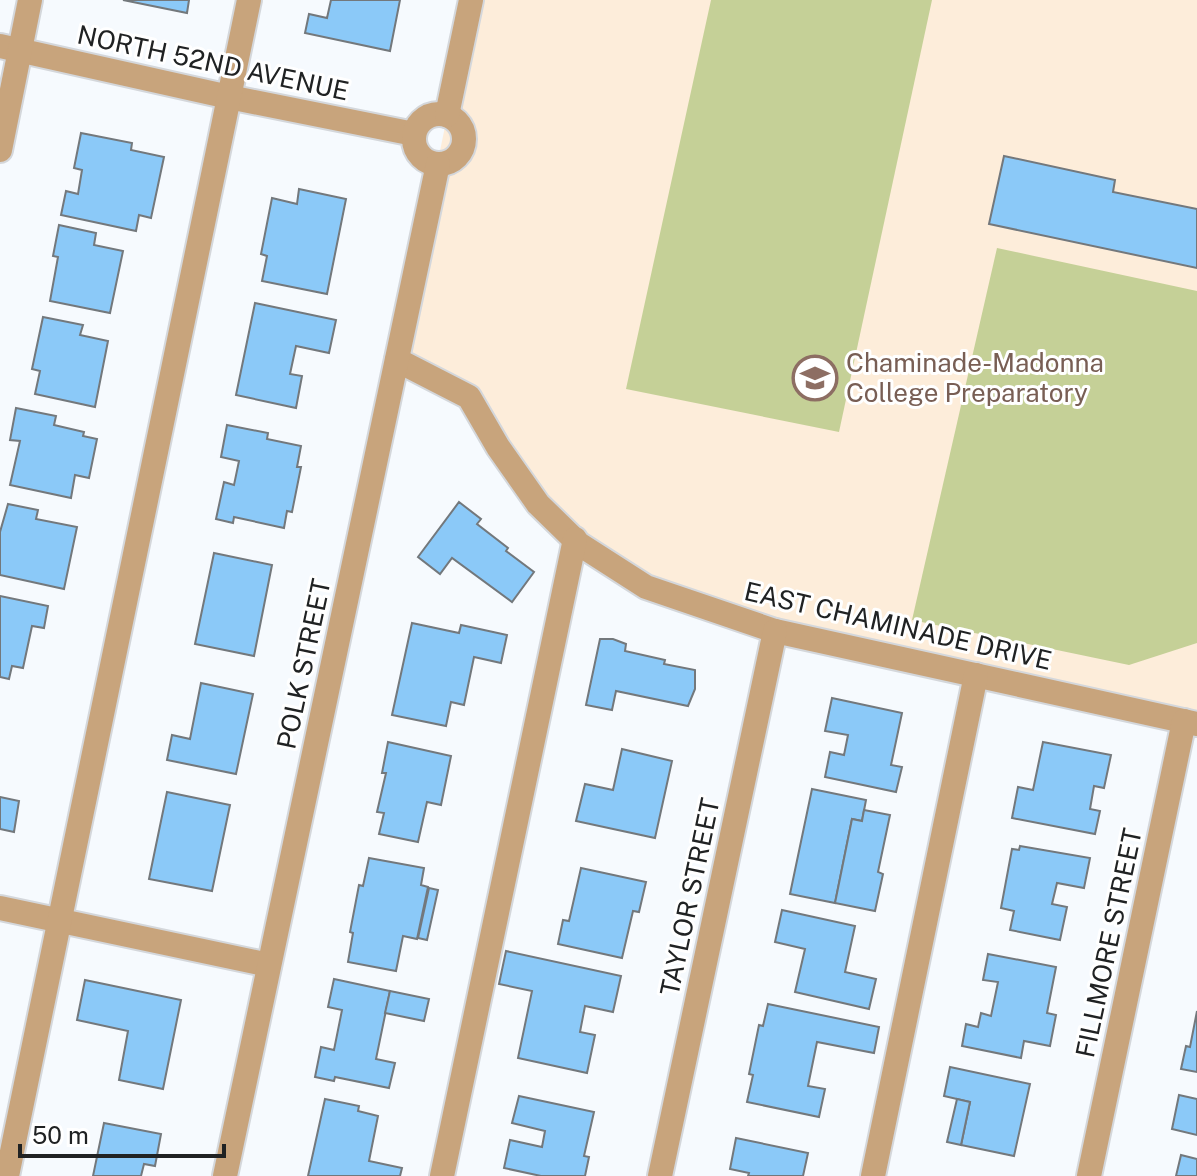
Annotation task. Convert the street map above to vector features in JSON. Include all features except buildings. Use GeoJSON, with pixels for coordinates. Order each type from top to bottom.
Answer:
{"type":"FeatureCollection","features":[{"type":"Feature","properties":{"kind":"street"},"geometry":{"type":"LineString","coordinates":[[0,150],[10,48],[30,0]]}},
{"type":"Feature","properties":{"kind":"street"},"geometry":{"type":"LineString","coordinates":[[7,1176],[249,0]]}},
{"type":"Feature","properties":{"kind":"street"},"geometry":{"type":"LineString","coordinates":[[447,115],[471,0]]}},
{"type":"Feature","properties":{"kind":"street","name":"NORTH 52ND AVENUE"},"geometry":{"type":"LineString","coordinates":[[10,48],[414,134]]}},
{"type":"Feature","properties":{"kind":"street"},"geometry":{"type":"LineString","coordinates":[[433,114],[447,115],[461,126],[465,142],[458,157],[451,162],[438,164],[426,161],[415,148],[414,134],[419,123],[433,114]]}},
{"type":"Feature","properties":{"kind":"street","name":"POLK STREET"},"geometry":{"type":"LineString","coordinates":[[225,1176],[438,164]]}},
{"type":"Feature","properties":{"kind":"street","name":"EAST CHAMINADE DRIVE"},"geometry":{"type":"LineString","coordinates":[[397,360],[469,397],[498,447],[538,504],[575,539],[646,587],[775,631],[1190,722]]}},
{"type":"Feature","properties":{"kind":"street"},"geometry":{"type":"LineString","coordinates":[[442,1176],[575,539]]}},
{"type":"Feature","properties":{"kind":"street","name":"TAYLOR STREET"},"geometry":{"type":"LineString","coordinates":[[660,1176],[775,631]]}},
{"type":"Feature","properties":{"kind":"street"},"geometry":{"type":"LineString","coordinates":[[873,1176],[976,675]]}},
{"type":"Feature","properties":{"kind":"street","name":"FILLMORE STREET"},"geometry":{"type":"LineString","coordinates":[[1089,1176],[1190,722]]}},
{"type":"Feature","properties":{"kind":"street"},"geometry":{"type":"LineString","coordinates":[[0,908],[269,965]]}},
{"type":"Feature","properties":{"kind":"shaded area","name":"Chaminade-Madonna College Preparatory"},"geometry":{"type":"Polygon","coordinates":[[[471,0],[1197,0],[1197,720],[775,631],[579,544],[469,397],[397,360],[471,0]]]}},
{"type":"Feature","properties":{"kind":"green space"},"geometry":{"type":"Polygon","coordinates":[[[711,0],[932,0],[839,432],[626,389],[711,0]]]}},
{"type":"Feature","properties":{"kind":"green space"},"geometry":{"type":"Polygon","coordinates":[[[997,248],[1197,291],[1197,643],[1129,665],[912,620],[997,248]]]}},
{"type":"Feature","properties":{"kind":"place","name":"Chaminade-Madonna College Preparatory"},"geometry":{"type":"Point","coordinates":[815,378]}}]}
